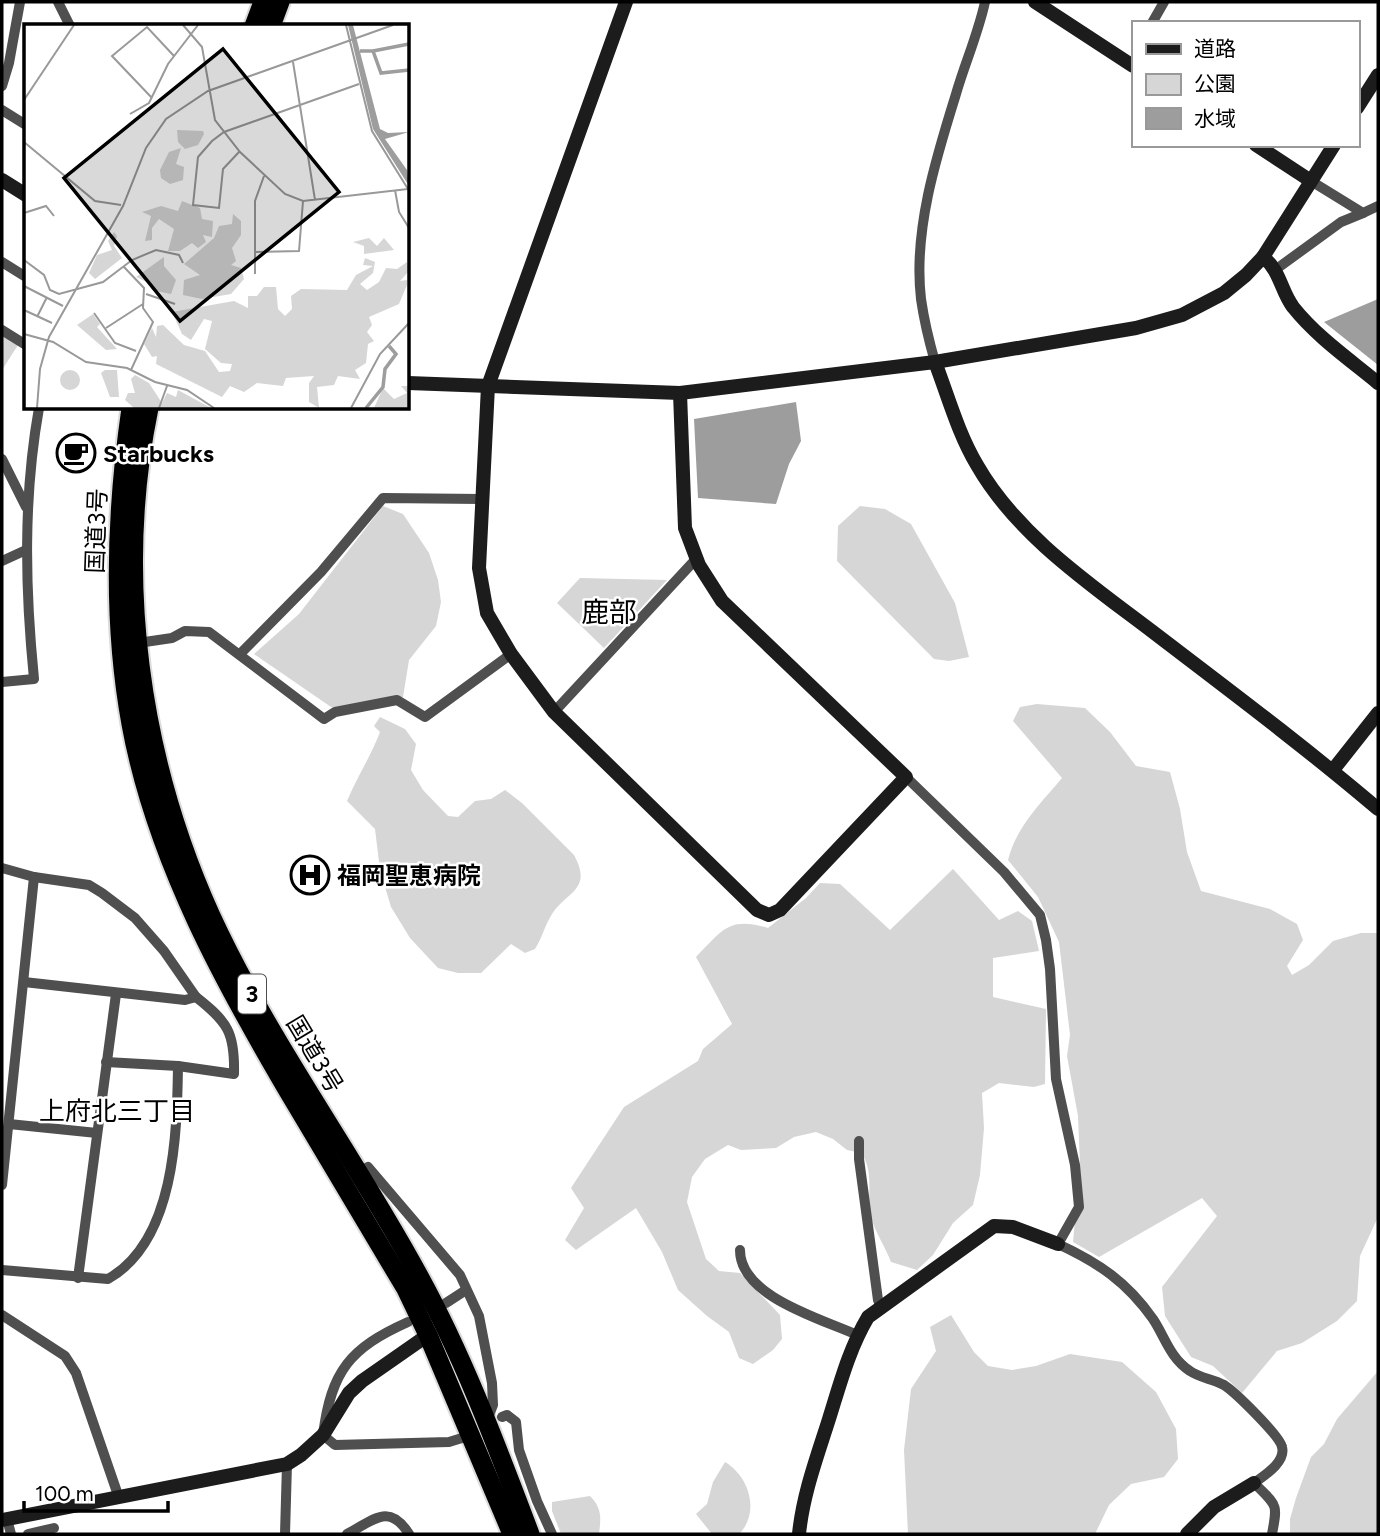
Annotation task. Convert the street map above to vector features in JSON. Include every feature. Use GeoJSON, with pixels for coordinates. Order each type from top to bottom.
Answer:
{"type":"FeatureCollection","features":[{"type":"Feature","properties":{"kind":"highway"},"geometry":{"type":"LineString","coordinates":[[255,24],[263,2]]}},
{"type":"Feature","properties":{"kind":"highway"},"geometry":{"type":"LineString","coordinates":[[272,24],[279,2]]}},
{"type":"Feature","properties":{"kind":"highway","name":"国道3号"},"geometry":{"type":"LineString","coordinates":[[131,410],[120,508],[118,592],[123,656],[132,726],[165,844],[231,991],[405,1289],[428,1335],[512,1534]]}},
{"type":"Feature","properties":{"kind":"highway","name":"国道3号"},"geometry":{"type":"LineString","coordinates":[[149,410],[135,507],[134,586],[138,643],[149,723],[177,830],[211,915],[269,1025],[419,1276],[494,1420],[530,1534]]}},
{"type":"Feature","properties":{"kind":"street"},"geometry":{"type":"LineString","coordinates":[[2,86],[20,2]]}},
{"type":"Feature","properties":{"kind":"street"},"geometry":{"type":"LineString","coordinates":[[58,2],[70,24]]}},
{"type":"Feature","properties":{"kind":"street"},"geometry":{"type":"LineString","coordinates":[[626,2],[488,386],[479,569],[487,613],[511,654],[554,712],[757,910],[769,915],[780,910],[906,777]]}},
{"type":"Feature","properties":{"kind":"street"},"geometry":{"type":"LineString","coordinates":[[985,2],[934,171],[922,230],[921,297],[927,333],[959,428],[972,456],[1007,508],[1073,570],[1333,770],[1378,808]]}},
{"type":"Feature","properties":{"kind":"street"},"geometry":{"type":"LineString","coordinates":[[1035,2],[1131,61]]}},
{"type":"Feature","properties":{"kind":"street"},"geometry":{"type":"LineString","coordinates":[[1153,21],[1164,2]]}},
{"type":"Feature","properties":{"kind":"street"},"geometry":{"type":"LineString","coordinates":[[1359,105],[1378,75]]}},
{"type":"Feature","properties":{"kind":"street"},"geometry":{"type":"LineString","coordinates":[[2,110],[24,124]]}},
{"type":"Feature","properties":{"kind":"street"},"geometry":{"type":"LineString","coordinates":[[1259,147],[1363,213]]}},
{"type":"Feature","properties":{"kind":"street"},"geometry":{"type":"LineString","coordinates":[[410,383],[680,393],[935,362],[1136,328],[1182,315],[1224,293],[1246,275],[1262,257],[1333,147]]}},
{"type":"Feature","properties":{"kind":"street"},"geometry":{"type":"LineString","coordinates":[[2,180],[24,194]]}},
{"type":"Feature","properties":{"kind":"street"},"geometry":{"type":"LineString","coordinates":[[1275,270],[1341,222],[1378,206]]}},
{"type":"Feature","properties":{"kind":"street"},"geometry":{"type":"LineString","coordinates":[[1262,257],[1275,270],[1292,305],[1300,315],[1318,334],[1378,383]]}},
{"type":"Feature","properties":{"kind":"street"},"geometry":{"type":"LineString","coordinates":[[2,262],[24,276]]}},
{"type":"Feature","properties":{"kind":"street"},"geometry":{"type":"LineString","coordinates":[[2,330],[24,344]]}},
{"type":"Feature","properties":{"kind":"street"},"geometry":{"type":"LineString","coordinates":[[680,393],[685,528],[696,559],[722,601],[1004,872],[1040,915],[1050,969],[1056,1079],[1071,1143],[1079,1208],[1059,1244]]}},
{"type":"Feature","properties":{"kind":"street"},"geometry":{"type":"LineString","coordinates":[[2,682],[34,678],[28,626],[26,507],[39,410]]}},
{"type":"Feature","properties":{"kind":"street"},"geometry":{"type":"LineString","coordinates":[[2,459],[26,507]]}},
{"type":"Feature","properties":{"kind":"street"},"geometry":{"type":"LineString","coordinates":[[240,654],[321,572],[383,498],[481,499]]}},
{"type":"Feature","properties":{"kind":"street"},"geometry":{"type":"LineString","coordinates":[[2,561],[26,550]]}},
{"type":"Feature","properties":{"kind":"street"},"geometry":{"type":"LineString","coordinates":[[554,712],[696,559]]}},
{"type":"Feature","properties":{"kind":"street"},"geometry":{"type":"LineString","coordinates":[[138,643],[172,638],[185,631],[209,632],[324,719],[335,712],[397,700],[425,717],[511,654]]}},
{"type":"Feature","properties":{"kind":"street"},"geometry":{"type":"LineString","coordinates":[[1333,770],[1378,713]]}},
{"type":"Feature","properties":{"kind":"street"},"geometry":{"type":"LineString","coordinates":[[2,868],[34,877],[89,885],[102,893],[135,919],[157,943],[196,997],[221,1016],[235,1048],[234,1074],[178,1066],[106,1062]]}},
{"type":"Feature","properties":{"kind":"street"},"geometry":{"type":"LineString","coordinates":[[2,1185],[34,877]]}},
{"type":"Feature","properties":{"kind":"street"},"geometry":{"type":"LineString","coordinates":[[24,982],[184,1000],[196,997]]}},
{"type":"Feature","properties":{"kind":"street"},"geometry":{"type":"LineString","coordinates":[[78,1278],[116,994]]}},
{"type":"Feature","properties":{"kind":"street"},"geometry":{"type":"LineString","coordinates":[[2,1270],[108,1279],[120,1272],[137,1255],[163,1202],[171,1174],[178,1066]]}},
{"type":"Feature","properties":{"kind":"street"},"geometry":{"type":"LineString","coordinates":[[9,1124],[97,1133]]}},
{"type":"Feature","properties":{"kind":"street"},"geometry":{"type":"LineString","coordinates":[[859,1141],[881,1308]]}},
{"type":"Feature","properties":{"kind":"street"},"geometry":{"type":"LineString","coordinates":[[358,1173],[368,1167],[460,1275],[479,1316],[492,1382],[494,1420],[507,1415],[516,1422],[519,1450],[552,1534]]}},
{"type":"Feature","properties":{"kind":"street"},"geometry":{"type":"LineString","coordinates":[[799,1534],[806,1490],[857,1335],[868,1317],[993,1226],[1013,1227],[1093,1260],[1135,1294],[1155,1322],[1172,1354],[1190,1371],[1225,1386],[1268,1427],[1282,1445],[1278,1462],[1254,1483],[1214,1507],[1187,1534]]}},
{"type":"Feature","properties":{"kind":"street"},"geometry":{"type":"LineString","coordinates":[[740,1250],[740,1262],[754,1282],[789,1307],[857,1335]]}},
{"type":"Feature","properties":{"kind":"street"},"geometry":{"type":"LineString","coordinates":[[446,1303],[466,1290]]}},
{"type":"Feature","properties":{"kind":"street"},"geometry":{"type":"LineString","coordinates":[[2,1315],[65,1356],[76,1373],[119,1498]]}},
{"type":"Feature","properties":{"kind":"street"},"geometry":{"type":"LineString","coordinates":[[323,1435],[331,1396],[341,1372],[357,1351],[375,1337],[408,1322]]}},
{"type":"Feature","properties":{"kind":"street"},"geometry":{"type":"LineString","coordinates":[[11,1534],[4,1520],[287,1464],[323,1435],[349,1393],[362,1381],[428,1335]]}},
{"type":"Feature","properties":{"kind":"street"},"geometry":{"type":"LineString","coordinates":[[323,1435],[335,1445],[449,1441],[462,1437]]}},
{"type":"Feature","properties":{"kind":"street"},"geometry":{"type":"LineString","coordinates":[[285,1534],[287,1464]]}},
{"type":"Feature","properties":{"kind":"street"},"geometry":{"type":"LineString","coordinates":[[1254,1483],[1276,1507],[1277,1516],[1272,1534]]}},
{"type":"Feature","properties":{"kind":"street"},"geometry":{"type":"LineString","coordinates":[[28,1534],[54,1531],[49,1511]]}},
{"type":"Feature","properties":{"kind":"street"},"geometry":{"type":"LineString","coordinates":[[348,1534],[380,1516],[390,1515],[402,1522],[410,1534]]}},
{"type":"Feature","properties":{"kind":"green space"},"geometry":{"type":"Polygon","coordinates":[[[2,335],[18,345],[2,370],[2,335]]]}},
{"type":"Feature","properties":{"kind":"green space"},"geometry":{"type":"Polygon","coordinates":[[[383,506],[403,514],[429,553],[438,580],[441,602],[436,626],[409,660],[403,697],[355,708],[331,707],[254,654],[299,614],[383,506]]]}},
{"type":"Feature","properties":{"kind":"green space"},"geometry":{"type":"Polygon","coordinates":[[[860,506],[885,509],[911,524],[955,603],[969,657],[949,661],[934,659],[837,561],[838,526],[860,506]]]}},
{"type":"Feature","properties":{"kind":"green space"},"geometry":{"type":"Polygon","coordinates":[[[580,578],[667,580],[604,648],[557,603],[580,578]]]}},
{"type":"Feature","properties":{"kind":"green space"},"geometry":{"type":"Polygon","coordinates":[[[1037,704],[1085,708],[1110,732],[1136,766],[1170,772],[1187,852],[1201,891],[1270,909],[1297,924],[1303,940],[1287,966],[1292,975],[1309,965],[1333,941],[1361,933],[1378,933],[1378,1217],[1360,1256],[1357,1301],[1337,1321],[1302,1343],[1277,1351],[1242,1393],[1213,1366],[1191,1357],[1165,1316],[1162,1287],[1217,1216],[1202,1198],[1099,1257],[1073,1242],[1080,1166],[1078,1116],[1067,1056],[1070,1035],[1059,942],[1038,897],[1008,860],[1023,826],[1062,778],[1013,721],[1020,707],[1037,704]]]}},
{"type":"Feature","properties":{"kind":"green space"},"geometry":{"type":"Polygon","coordinates":[[[380,717],[405,729],[416,744],[411,770],[423,790],[448,816],[458,817],[475,801],[491,799],[505,790],[522,803],[574,855],[581,876],[579,883],[552,914],[535,949],[525,953],[511,944],[481,973],[458,973],[438,968],[410,938],[391,907],[380,870],[375,829],[347,801],[380,732],[374,726],[380,717]]]}},
{"type":"Feature","properties":{"kind":"green space"},"geometry":{"type":"Polygon","coordinates":[[[953,869],[999,920],[1018,911],[1032,921],[1039,951],[993,958],[993,997],[1046,1009],[1045,1084],[1034,1087],[999,1083],[982,1093],[984,1128],[980,1175],[973,1205],[953,1223],[933,1255],[917,1270],[891,1262],[871,1217],[868,1168],[861,1153],[847,1150],[833,1139],[816,1132],[794,1137],[776,1148],[741,1150],[728,1145],[705,1159],[692,1177],[687,1202],[706,1259],[719,1271],[740,1273],[780,1315],[782,1339],[773,1350],[753,1364],[739,1358],[729,1332],[678,1290],[662,1252],[636,1208],[576,1250],[565,1240],[584,1208],[571,1188],[624,1107],[698,1061],[703,1049],[732,1024],[696,957],[720,933],[734,925],[768,928],[806,898],[820,883],[840,884],[890,930],[953,869]]]}},
{"type":"Feature","properties":{"kind":"green space"},"geometry":{"type":"Polygon","coordinates":[[[951,1315],[974,1352],[988,1366],[1012,1370],[1036,1366],[1070,1354],[1122,1362],[1156,1392],[1176,1429],[1178,1459],[1164,1477],[1131,1484],[1109,1505],[1095,1534],[908,1534],[904,1450],[911,1389],[936,1351],[930,1327],[951,1315]]]}},
{"type":"Feature","properties":{"kind":"green space"},"geometry":{"type":"Polygon","coordinates":[[[1378,1371],[1378,1534],[1290,1534],[1290,1519],[1311,1457],[1324,1444],[1337,1419],[1378,1371]]]}},
{"type":"Feature","properties":{"kind":"green space"},"geometry":{"type":"Polygon","coordinates":[[[725,1462],[741,1477],[749,1496],[749,1516],[739,1534],[712,1534],[696,1514],[707,1504],[713,1482],[725,1462]]]}},
{"type":"Feature","properties":{"kind":"green space"},"geometry":{"type":"Polygon","coordinates":[[[590,1496],[600,1513],[599,1534],[561,1534],[552,1511],[552,1502],[590,1496]]]}},
{"type":"Feature","properties":{"kind":"water"},"geometry":{"type":"Polygon","coordinates":[[[1378,299],[1378,365],[1324,322],[1378,299]]]}},
{"type":"Feature","properties":{"kind":"water"},"geometry":{"type":"Polygon","coordinates":[[[796,402],[801,441],[789,464],[776,504],[698,498],[694,419],[796,402]]]}},
{"type":"Feature","properties":{"kind":"place","name":"Starbucks"},"geometry":{"type":"Point","coordinates":[76,453]}},
{"type":"Feature","properties":{"kind":"place","name":"福岡聖恵病院"},"geometry":{"type":"Point","coordinates":[310,875]}},
{"type":"Feature","properties":{"kind":"district","name":"鹿部"},"geometry":{"type":"Point","coordinates":[609,612]}},
{"type":"Feature","properties":{"kind":"district","name":"上府北三丁目"},"geometry":{"type":"Point","coordinates":[117,1111]}}]}
